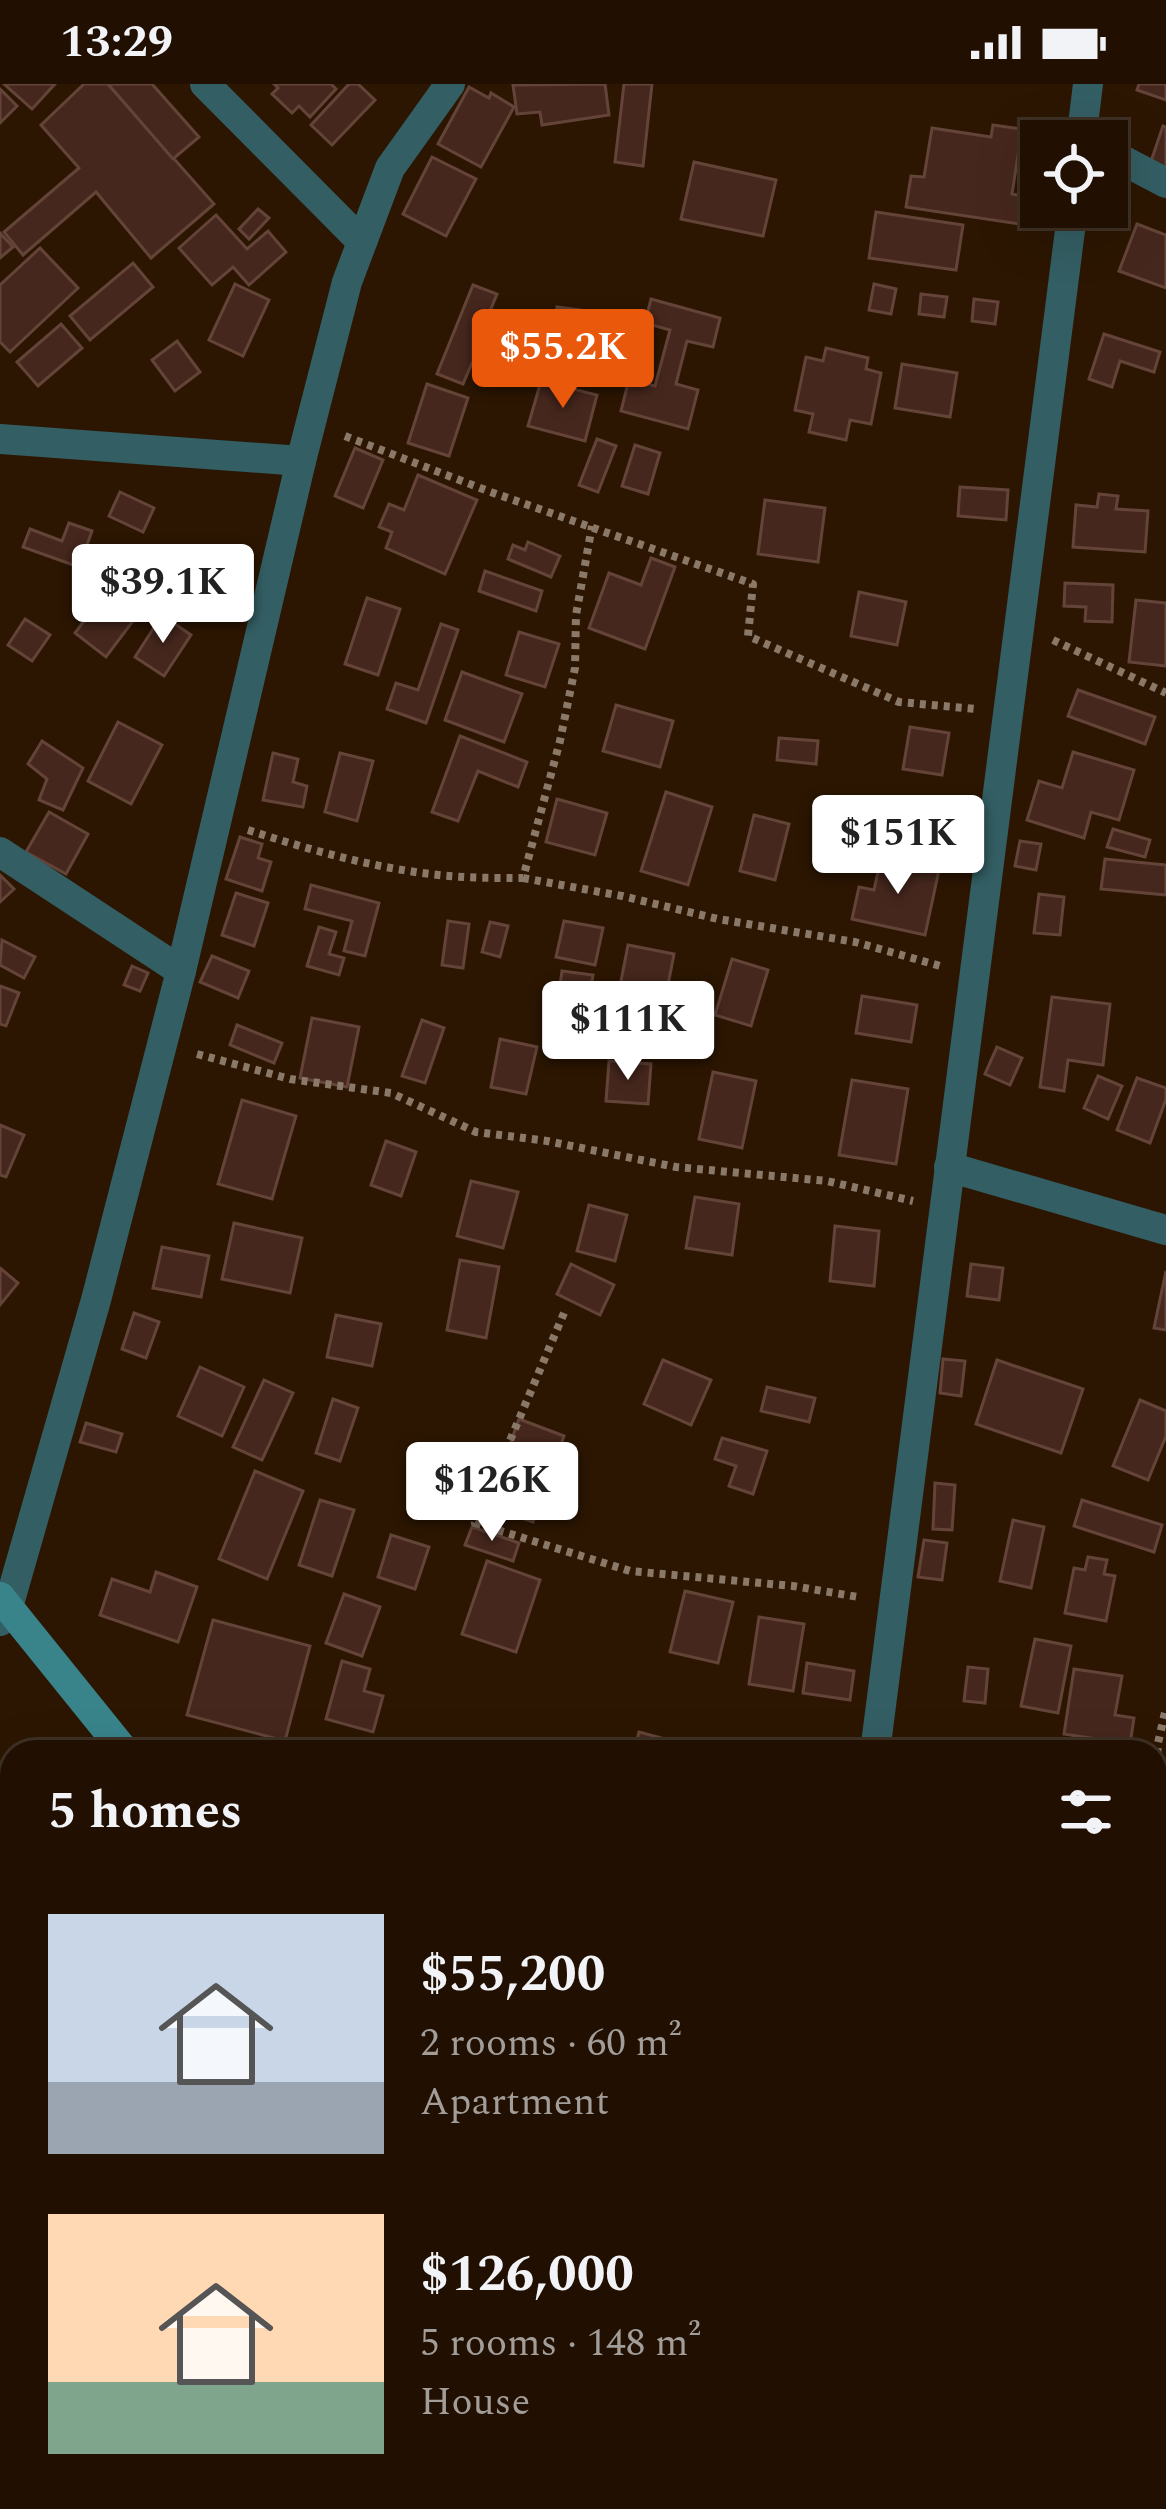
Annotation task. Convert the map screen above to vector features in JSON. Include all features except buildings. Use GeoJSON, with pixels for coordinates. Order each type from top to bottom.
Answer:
{"type":"FeatureCollection","features":[{"type":"Feature","properties":{"kind":"street"},"geometry":{"type":"LineString","coordinates":[[205,84],[362,242]]}},
{"type":"Feature","properties":{"kind":"street"},"geometry":{"type":"LineString","coordinates":[[115,1740],[3,1608],[96,1300],[181,971],[347,282],[390,168],[450,84]]}},
{"type":"Feature","properties":{"kind":"street"},"geometry":{"type":"LineString","coordinates":[[1088,84],[1089,120]]}},
{"type":"Feature","properties":{"kind":"street"},"geometry":{"type":"LineString","coordinates":[[1128,163],[1166,183]]}},
{"type":"Feature","properties":{"kind":"street"},"geometry":{"type":"LineString","coordinates":[[877,1740],[1070,228]]}},
{"type":"Feature","properties":{"kind":"street"},"geometry":{"type":"LineString","coordinates":[[0,439],[301,461]]}},
{"type":"Feature","properties":{"kind":"street"},"geometry":{"type":"LineString","coordinates":[[0,852],[181,971]]}},
{"type":"Feature","properties":{"kind":"street"},"geometry":{"type":"LineString","coordinates":[[950,1167],[1166,1231]]}},
{"type":"Feature","properties":{"kind":"path"},"geometry":{"type":"LineString","coordinates":[[310,423],[753,584],[748,636],[899,702],[1008,711]]}},
{"type":"Feature","properties":{"kind":"path"},"geometry":{"type":"LineString","coordinates":[[524,878],[560,741],[592,526]]}},
{"type":"Feature","properties":{"kind":"path"},"geometry":{"type":"LineString","coordinates":[[1019,624],[1166,693]]}},
{"type":"Feature","properties":{"kind":"path"},"geometry":{"type":"LineString","coordinates":[[218,820],[316,852],[447,876],[524,878],[622,896],[718,919],[855,942],[974,975]]}},
{"type":"Feature","properties":{"kind":"path"},"geometry":{"type":"LineString","coordinates":[[162,1044],[290,1078],[391,1093],[476,1132],[676,1166],[826,1181],[944,1208]]}},
{"type":"Feature","properties":{"kind":"path"},"geometry":{"type":"LineString","coordinates":[[564,1313],[475,1523],[630,1571],[793,1586],[895,1603]]}},
{"type":"Feature","properties":{"kind":"path"},"geometry":{"type":"LineString","coordinates":[[1159,1740],[1166,1708]]}}]}
